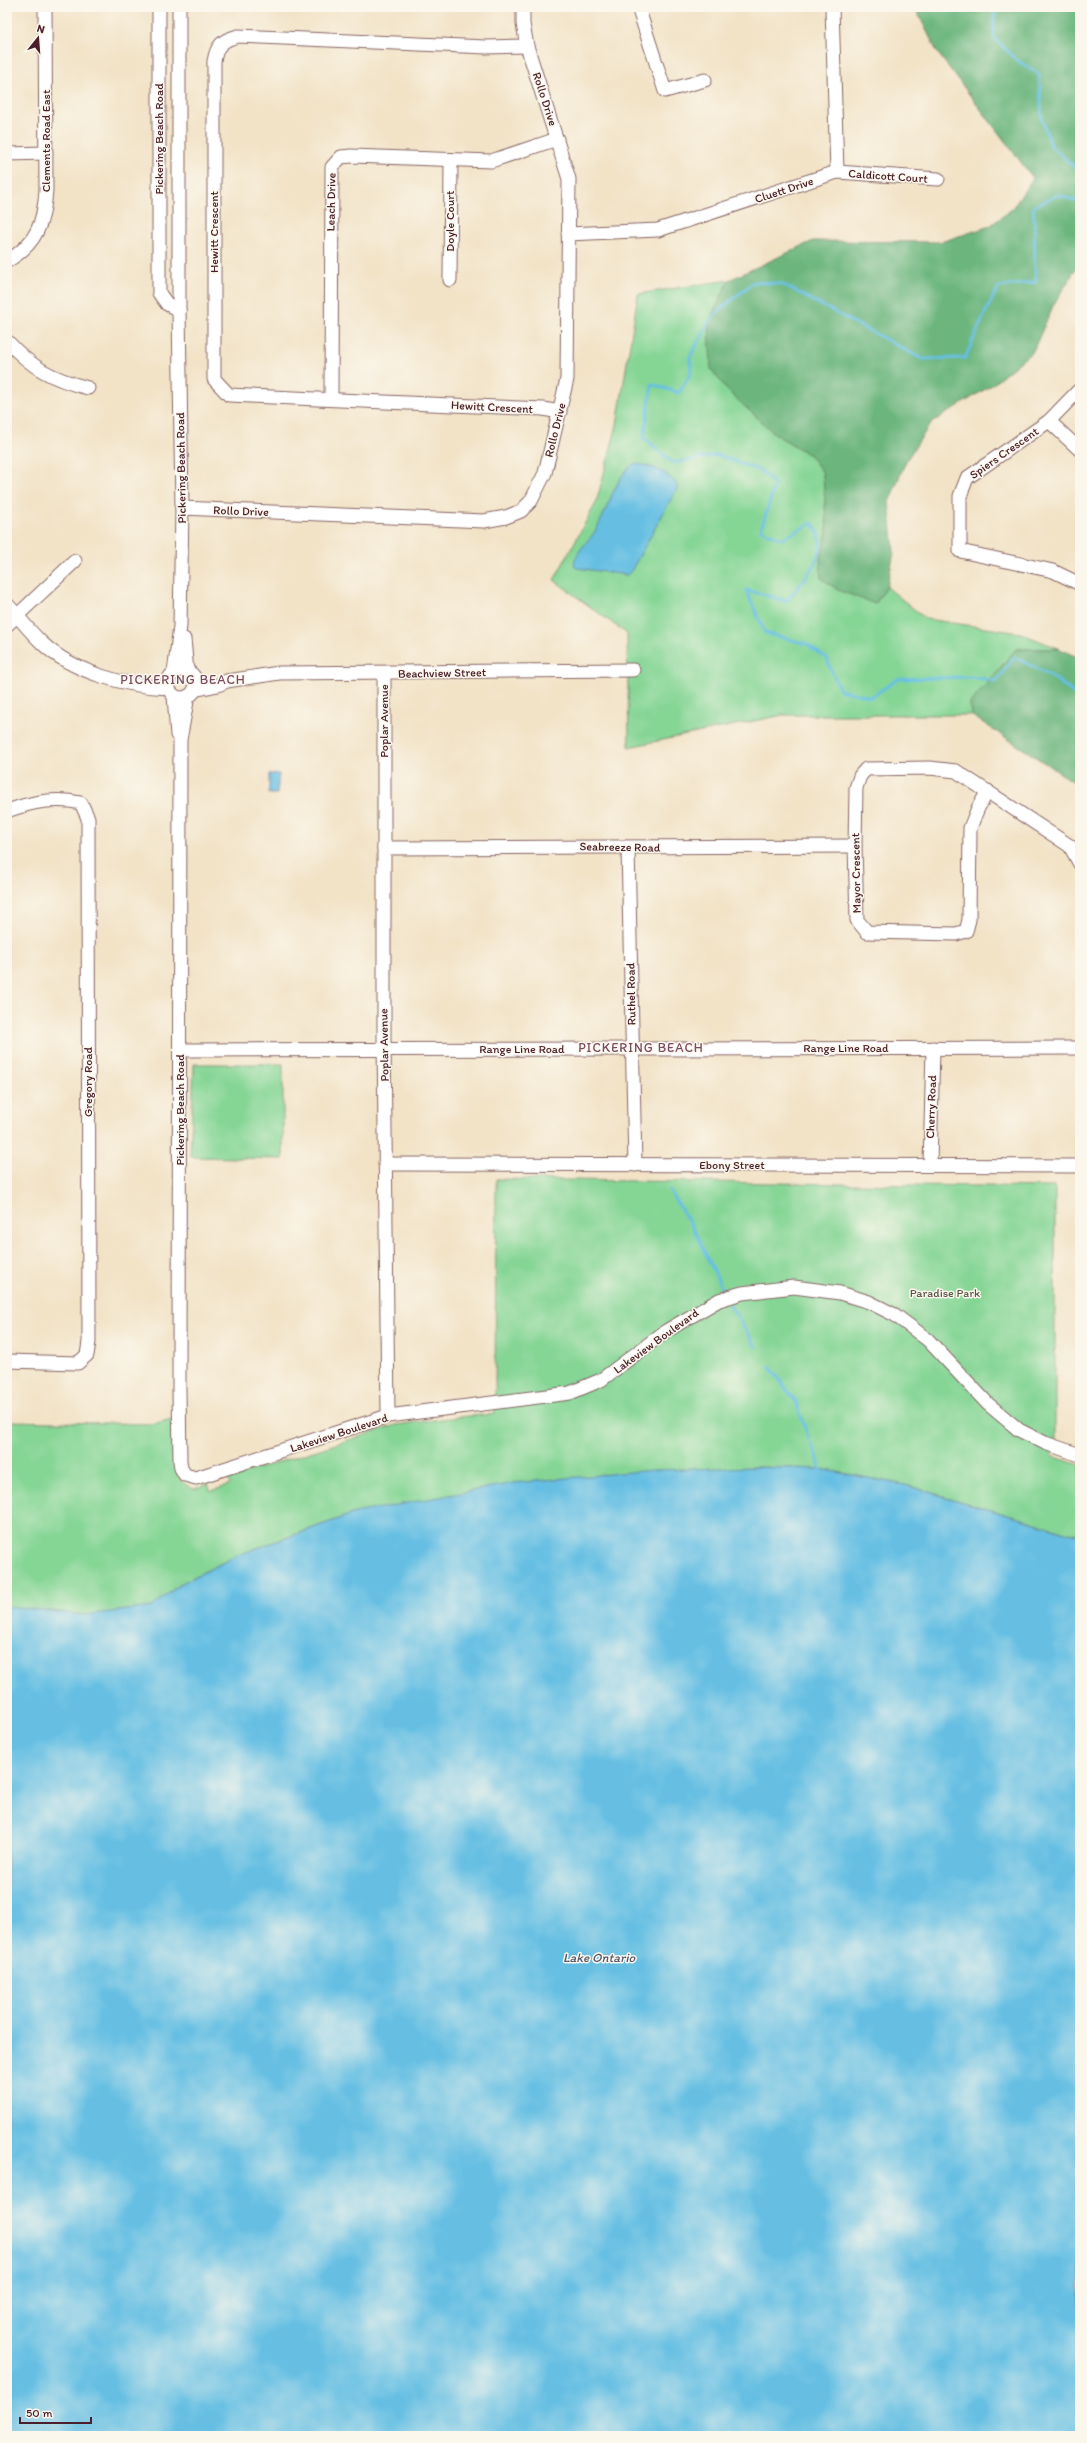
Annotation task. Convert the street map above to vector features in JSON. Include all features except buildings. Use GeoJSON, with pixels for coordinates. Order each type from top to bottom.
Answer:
{"type":"FeatureCollection","features":[{"type":"Feature","properties":{"kind":"street","name":"Clements Road East"},"geometry":{"type":"LineString","coordinates":[[7,261],[22,252],[36,234],[44,213],[46,154],[45,7]]}},
{"type":"Feature","properties":{"kind":"street","name":"Pickering Beach Road"},"geometry":{"type":"LineString","coordinates":[[159,7],[159,293],[167,304],[179,310]]}},
{"type":"Feature","properties":{"kind":"street","name":"Pickering Beach Road"},"geometry":{"type":"LineString","coordinates":[[179,7],[179,310],[182,508],[180,626],[171,684],[176,733],[180,740]]}},
{"type":"Feature","properties":{"kind":"street","name":"Rollo Drive"},"geometry":{"type":"LineString","coordinates":[[182,508],[484,521],[506,517],[521,511],[531,501],[545,473],[567,379],[569,179],[558,139],[527,46],[523,24],[523,7]]}},
{"type":"Feature","properties":{"kind":"street"},"geometry":{"type":"LineString","coordinates":[[638,7],[666,91],[705,80]]}},
{"type":"Feature","properties":{"kind":"street"},"geometry":{"type":"LineString","coordinates":[[832,7],[838,172]]}},
{"type":"Feature","properties":{"kind":"street","name":"Hewitt Crescent"},"geometry":{"type":"LineString","coordinates":[[527,46],[486,47],[238,36],[223,40],[216,50],[214,61],[214,379],[228,395],[543,409],[560,412]]}},
{"type":"Feature","properties":{"kind":"street","name":"Leach Drive"},"geometry":{"type":"LineString","coordinates":[[331,399],[332,167],[341,157],[351,156],[451,161],[491,161],[558,139]]}},
{"type":"Feature","properties":{"kind":"street"},"geometry":{"type":"LineString","coordinates":[[7,154],[46,154]]}},
{"type":"Feature","properties":{"kind":"street","name":"Doyle Court"},"geometry":{"type":"LineString","coordinates":[[450,280],[451,161]]}},
{"type":"Feature","properties":{"kind":"street","name":"Caldicott Court"},"geometry":{"type":"LineString","coordinates":[[838,172],[938,179]]}},
{"type":"Feature","properties":{"kind":"street","name":"Cluett Drive"},"geometry":{"type":"LineString","coordinates":[[568,234],[658,230],[838,172]]}},
{"type":"Feature","properties":{"kind":"street"},"geometry":{"type":"LineString","coordinates":[[7,341],[23,359],[43,372],[66,382],[88,388]]}},
{"type":"Feature","properties":{"kind":"street","name":"Spiers Crescent"},"geometry":{"type":"LineString","coordinates":[[1080,389],[1049,421],[967,478],[960,496],[960,551],[1053,571],[1080,584]]}},
{"type":"Feature","properties":{"kind":"street"},"geometry":{"type":"LineString","coordinates":[[1049,421],[1080,450]]}},
{"type":"Feature","properties":{"kind":"street"},"geometry":{"type":"LineString","coordinates":[[7,625],[75,561]]}},
{"type":"Feature","properties":{"kind":"street"},"geometry":{"type":"LineString","coordinates":[[7,604],[42,643],[71,663],[102,677],[138,683],[152,679],[171,684],[191,684]]}},
{"type":"Feature","properties":{"kind":"street","name":"Pickering Beach Road"},"geometry":{"type":"LineString","coordinates":[[180,626],[183,632],[191,684],[180,740],[180,1437],[181,1468],[188,1477]]}},
{"type":"Feature","properties":{"kind":"street","name":"Beachview Street"},"geometry":{"type":"LineString","coordinates":[[191,684],[227,681],[279,673],[634,670]]}},
{"type":"Feature","properties":{"kind":"street","name":"Poplar Avenue"},"geometry":{"type":"LineString","coordinates":[[384,673],[384,1050],[388,1416]]}},
{"type":"Feature","properties":{"kind":"street"},"geometry":{"type":"LineString","coordinates":[[171,684],[179,698],[191,684]]}},
{"type":"Feature","properties":{"kind":"street","name":"Mayor Crescent"},"geometry":{"type":"LineString","coordinates":[[988,792],[978,808],[970,828],[969,920],[966,931],[941,934],[867,932],[857,920],[855,846],[856,788],[860,776],[866,769],[930,768],[956,771],[988,792],[1070,846],[1080,864]]}},
{"type":"Feature","properties":{"kind":"street","name":"Gregory Road"},"geometry":{"type":"LineString","coordinates":[[7,811],[29,803],[63,799],[81,803],[88,818],[87,1355],[78,1363],[7,1361]]}},
{"type":"Feature","properties":{"kind":"street","name":"Seabreeze Road"},"geometry":{"type":"LineString","coordinates":[[384,848],[531,846],[628,848],[855,846]]}},
{"type":"Feature","properties":{"kind":"street","name":"Ruthel Road"},"geometry":{"type":"LineString","coordinates":[[628,848],[635,1165]]}},
{"type":"Feature","properties":{"kind":"street","name":"Cherry Road"},"geometry":{"type":"LineString","coordinates":[[930,1165],[933,1048]]}},
{"type":"Feature","properties":{"kind":"street","name":"Range Line Road"},"geometry":{"type":"LineString","coordinates":[[181,1050],[1080,1048]]}},
{"type":"Feature","properties":{"kind":"street","name":"Ebony Street"},"geometry":{"type":"LineString","coordinates":[[385,1164],[1080,1166]]}},
{"type":"Feature","properties":{"kind":"street","name":"Lakeview Boulevard"},"geometry":{"type":"LineString","coordinates":[[188,1477],[196,1478],[388,1416],[570,1393],[601,1380],[666,1331],[720,1300],[742,1292],[767,1289],[807,1288],[855,1297],[895,1315],[928,1340],[988,1404],[1019,1430],[1045,1443],[1080,1455]]}},
{"type":"Feature","properties":{"kind":"green space"},"geometry":{"type":"Polygon","coordinates":[[[915,7],[1080,7],[1080,262],[1053,306],[1033,351],[992,385],[931,423],[906,461],[889,502],[894,552],[887,587],[875,604],[838,590],[821,578],[820,559],[827,533],[823,473],[810,455],[775,434],[728,391],[711,369],[709,322],[729,280],[813,241],[941,242],[990,226],[1012,209],[1033,178],[937,52],[915,7]]]}},
{"type":"Feature","properties":{"kind":"green space"},"geometry":{"type":"Polygon","coordinates":[[[729,280],[709,322],[775,434],[810,455],[823,473],[827,533],[820,559],[875,604],[887,587],[926,619],[1020,633],[1060,649],[1016,649],[970,703],[971,715],[783,715],[629,747],[627,634],[554,580],[596,503],[617,425],[638,294],[729,280]]]}},
{"type":"Feature","properties":{"kind":"green space"},"geometry":{"type":"Polygon","coordinates":[[[1016,649],[1060,649],[1080,658],[1080,786],[971,715],[970,703],[1016,649]]]}},
{"type":"Feature","properties":{"kind":"green space"},"geometry":{"type":"Polygon","coordinates":[[[194,1064],[283,1064],[283,1159],[190,1157],[194,1064]]]}},
{"type":"Feature","properties":{"kind":"green space","name":"Paradise Park"},"geometry":{"type":"Polygon","coordinates":[[[496,1179],[1055,1187],[1055,1440],[1052,1456],[1080,1465],[1080,1536],[905,1485],[820,1469],[756,1467],[355,1513],[238,1555],[180,1584],[152,1607],[99,1622],[7,1608],[7,1421],[153,1424],[175,1418],[174,1459],[179,1477],[185,1484],[194,1489],[207,1484],[211,1491],[230,1485],[228,1478],[396,1425],[457,1417],[495,1414],[496,1179]]]}},
{"type":"Feature","properties":{"kind":"water"},"geometry":{"type":"Polygon","coordinates":[[[633,464],[645,465],[665,473],[675,482],[678,487],[631,571],[627,575],[577,568],[574,565],[577,555],[597,528],[616,486],[626,470],[633,464]]]}},
{"type":"Feature","properties":{"kind":"water"},"geometry":{"type":"Polygon","coordinates":[[[269,774],[279,774],[277,794],[269,794],[269,774]]]}},
{"type":"Feature","properties":{"kind":"water","name":"Lake Ontario"},"geometry":{"type":"Polygon","coordinates":[[[756,1467],[820,1469],[905,1485],[1080,1536],[1080,2436],[7,2436],[7,1606],[85,1615],[152,1607],[180,1584],[238,1555],[355,1513],[513,1483],[653,1470],[756,1467]]]}},
{"type":"Feature","properties":{"kind":"waterway"},"geometry":{"type":"LineString","coordinates":[[997,7],[994,17],[994,38],[1018,61],[1039,74],[1042,119],[1051,146],[1080,172]]}},
{"type":"Feature","properties":{"kind":"waterway"},"geometry":{"type":"LineString","coordinates":[[1080,202],[1058,195],[1033,207],[1036,282],[999,287],[985,313],[965,358],[922,359],[782,284],[754,282],[716,313],[709,322],[690,357],[691,373],[679,393],[652,384],[644,438],[673,463],[718,455],[761,471],[775,484],[761,530],[782,539],[812,523],[818,533],[820,543],[819,554],[808,574],[787,601],[746,590],[765,633],[807,644],[826,658],[840,690],[871,697],[898,679],[971,677],[997,681],[1014,657],[1050,675],[1080,698]]}},
{"type":"Feature","properties":{"kind":"waterway"},"geometry":{"type":"LineString","coordinates":[[669,1190],[693,1228],[722,1288]]}},
{"type":"Feature","properties":{"kind":"waterway"},"geometry":{"type":"LineString","coordinates":[[729,1304],[756,1347]]}},
{"type":"Feature","properties":{"kind":"waterway"},"geometry":{"type":"LineString","coordinates":[[770,1367],[796,1402],[809,1439]]}},
{"type":"Feature","properties":{"kind":"waterway"},"geometry":{"type":"LineString","coordinates":[[811,1444],[817,1455],[820,1469]]}},
{"type":"Feature","properties":{"kind":"district","name":"PICKERING BEACH"},"geometry":{"type":"Point","coordinates":[183,679]}},
{"type":"Feature","properties":{"kind":"district","name":"PICKERING BEACH"},"geometry":{"type":"Point","coordinates":[641,1047]}}]}
